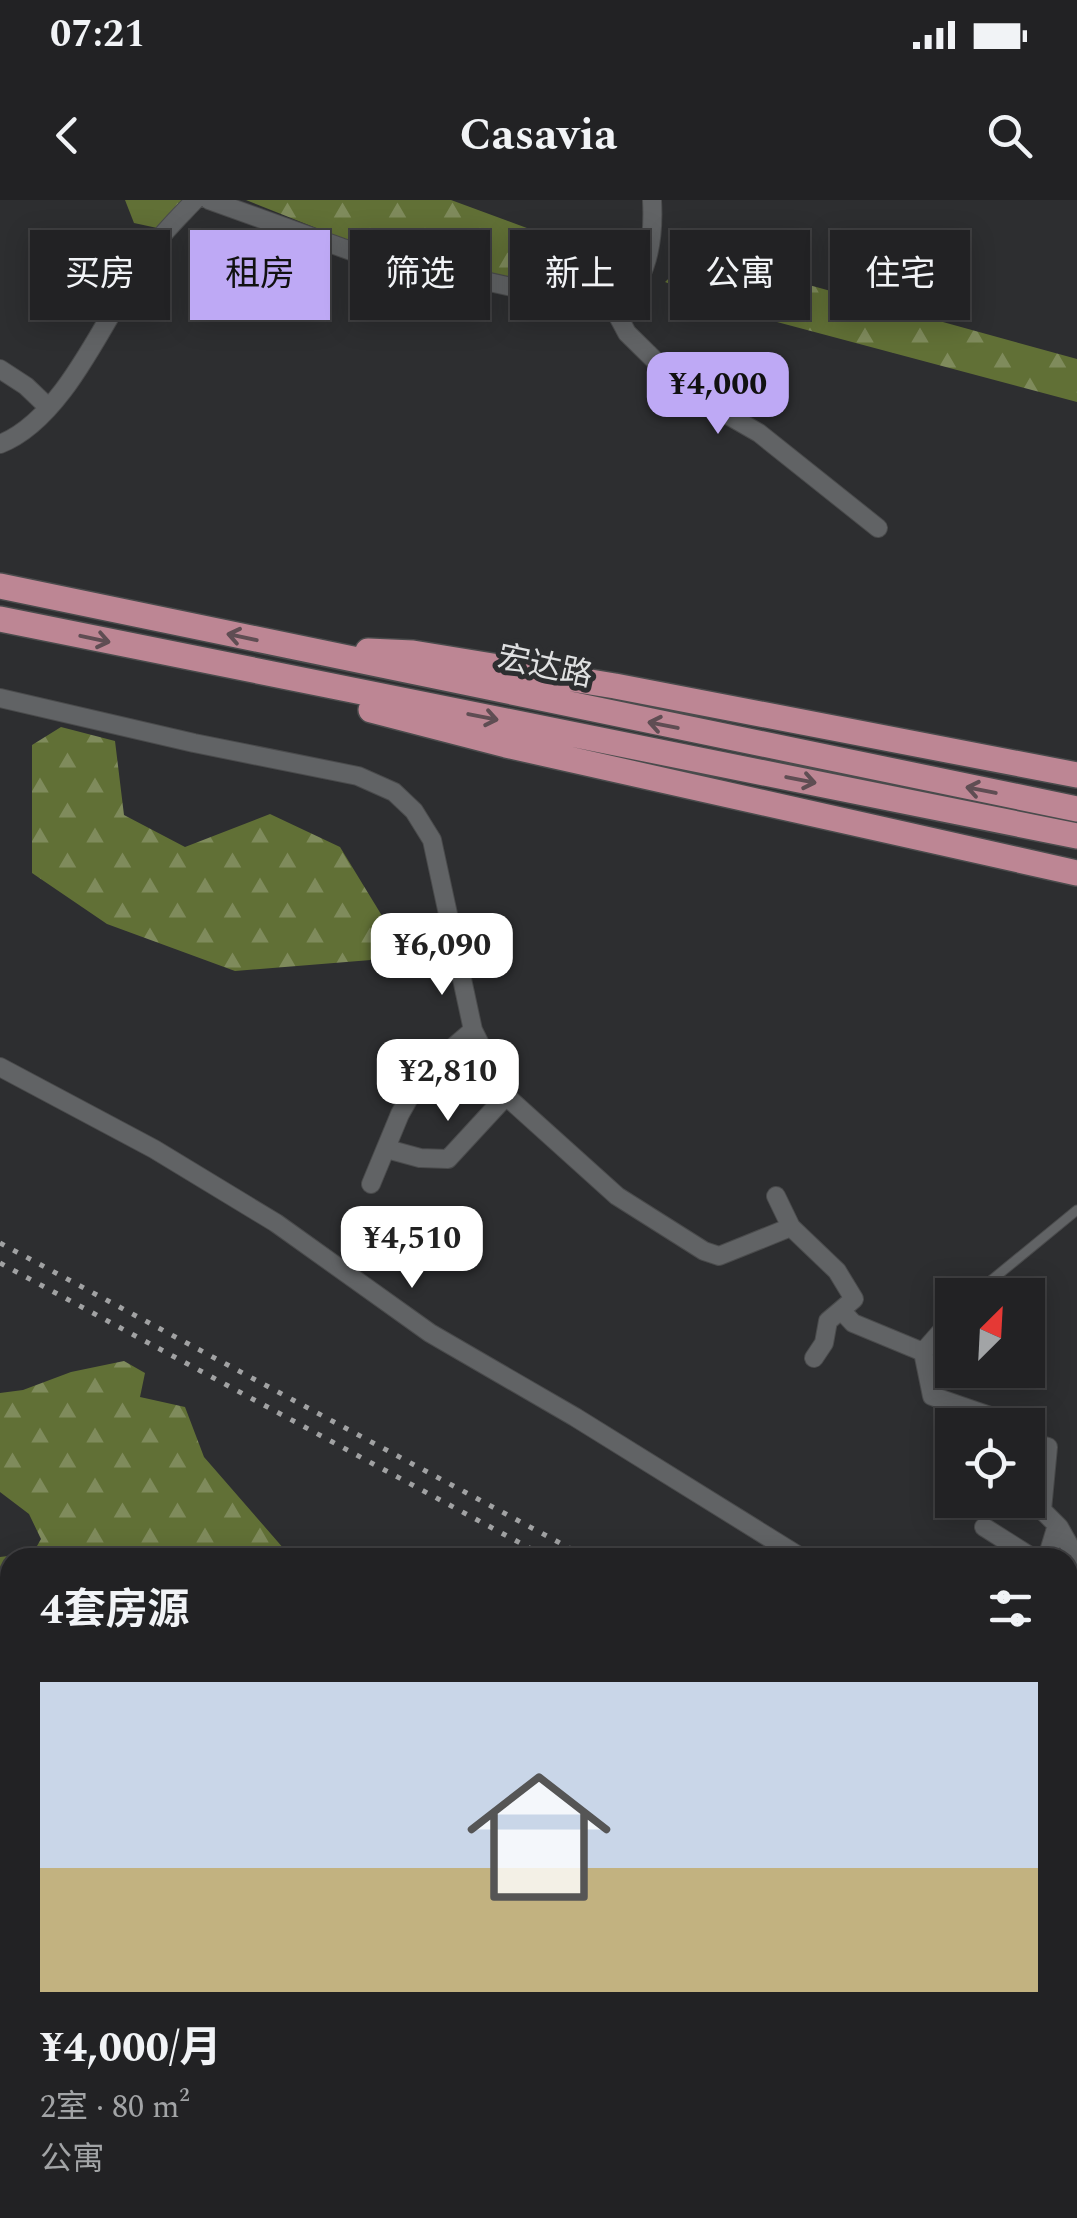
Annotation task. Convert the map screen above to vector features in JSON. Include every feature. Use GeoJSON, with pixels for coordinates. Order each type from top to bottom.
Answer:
{"type":"FeatureCollection","features":[{"type":"Feature","properties":{"kind":"main road","name":"宏达路"},"geometry":{"type":"LineString","coordinates":[[0,586],[1077,809]]}},
{"type":"Feature","properties":{"kind":"main road","name":"宏达路"},"geometry":{"type":"LineString","coordinates":[[0,619],[1077,836]]}},
{"type":"Feature","properties":{"kind":"main road"},"geometry":{"type":"LineString","coordinates":[[296,648],[413,653],[578,680],[1077,776]]}},
{"type":"Feature","properties":{"kind":"main road"},"geometry":{"type":"LineString","coordinates":[[287,679],[385,715],[506,745],[1077,873]]}},
{"type":"Feature","properties":{"kind":"street"},"geometry":{"type":"LineString","coordinates":[[0,444],[36,422],[48,407],[92,348],[149,251],[194,200]]}},
{"type":"Feature","properties":{"kind":"street"},"geometry":{"type":"LineString","coordinates":[[210,200],[354,252],[510,289]]}},
{"type":"Feature","properties":{"kind":"street"},"geometry":{"type":"LineString","coordinates":[[650,238],[652,200]]}},
{"type":"Feature","properties":{"kind":"street"},"geometry":{"type":"LineString","coordinates":[[620,320],[627,333],[686,391],[759,433],[878,528]]}},
{"type":"Feature","properties":{"kind":"street"},"geometry":{"type":"LineString","coordinates":[[0,369],[48,407]]}},
{"type":"Feature","properties":{"kind":"street"},"geometry":{"type":"LineString","coordinates":[[0,698],[358,776],[394,792],[414,812],[432,840],[473,1030],[506,1096],[617,1196],[704,1251],[720,1256],[791,1227]]}},
{"type":"Feature","properties":{"kind":"street"},"geometry":{"type":"LineString","coordinates":[[371,1184],[400,1114],[423,1073],[473,1030]]}},
{"type":"Feature","properties":{"kind":"street"},"geometry":{"type":"LineString","coordinates":[[0,1067],[154,1150],[276,1223],[430,1333],[575,1417],[785,1548]]}},
{"type":"Feature","properties":{"kind":"street"},"geometry":{"type":"LineString","coordinates":[[387,1149],[420,1158],[448,1159],[506,1096]]}},
{"type":"Feature","properties":{"kind":"street"},"geometry":{"type":"LineString","coordinates":[[776,1196],[791,1227],[836,1272],[854,1298],[828,1321],[824,1343],[814,1358]]}},
{"type":"Feature","properties":{"kind":"street"},"geometry":{"type":"LineString","coordinates":[[840,1310],[852,1323],[923,1352]]}},
{"type":"Feature","properties":{"kind":"street"},"geometry":{"type":"LineString","coordinates":[[923,1352],[935,1338]]}},
{"type":"Feature","properties":{"kind":"street"},"geometry":{"type":"LineString","coordinates":[[923,1352],[932,1396],[967,1408]]}},
{"type":"Feature","properties":{"kind":"street"},"geometry":{"type":"LineString","coordinates":[[1045,1446],[1045,1478]]}},
{"type":"Feature","properties":{"kind":"street"},"geometry":{"type":"LineString","coordinates":[[1045,1513],[1070,1548]]}},
{"type":"Feature","properties":{"kind":"street"},"geometry":{"type":"LineString","coordinates":[[1050,1548],[1057,1526]]}},
{"type":"Feature","properties":{"kind":"street"},"geometry":{"type":"LineString","coordinates":[[984,1527],[1017,1548]]}},
{"type":"Feature","properties":{"kind":"lane"},"geometry":{"type":"LineString","coordinates":[[993,1278],[1077,1210]]}},
{"type":"Feature","properties":{"kind":"green space"},"geometry":{"type":"Polygon","coordinates":[[[125,200],[185,200],[162,229],[134,223],[125,200]]]}},
{"type":"Feature","properties":{"kind":"green space"},"geometry":{"type":"Polygon","coordinates":[[[246,200],[451,200],[532,230],[510,230],[510,279],[490,275],[490,230],[350,230],[350,241],[330,233],[330,230],[246,200]]]}},
{"type":"Feature","properties":{"kind":"green space"},"geometry":{"type":"Polygon","coordinates":[[[810,285],[830,291],[830,320],[936,320],[1077,359],[1077,402],[770,320],[810,320],[810,285]]]}},
{"type":"Feature","properties":{"kind":"green space"},"geometry":{"type":"Polygon","coordinates":[[[61,727],[115,741],[124,815],[185,847],[270,814],[340,847],[398,942],[383,959],[235,971],[107,924],[32,873],[32,745],[61,727]]]}},
{"type":"Feature","properties":{"kind":"green space"},"geometry":{"type":"Polygon","coordinates":[[[124,1361],[145,1373],[140,1397],[185,1407],[204,1457],[283,1548],[36,1548],[41,1539],[29,1514],[0,1492],[0,1393],[23,1390],[71,1372],[124,1361]]]}},
{"type":"Feature","properties":{"kind":"railway"},"geometry":{"type":"LineString","coordinates":[[0,1243],[569,1548]]}},
{"type":"Feature","properties":{"kind":"railway"},"geometry":{"type":"LineString","coordinates":[[0,1263],[529,1548]]}}]}
